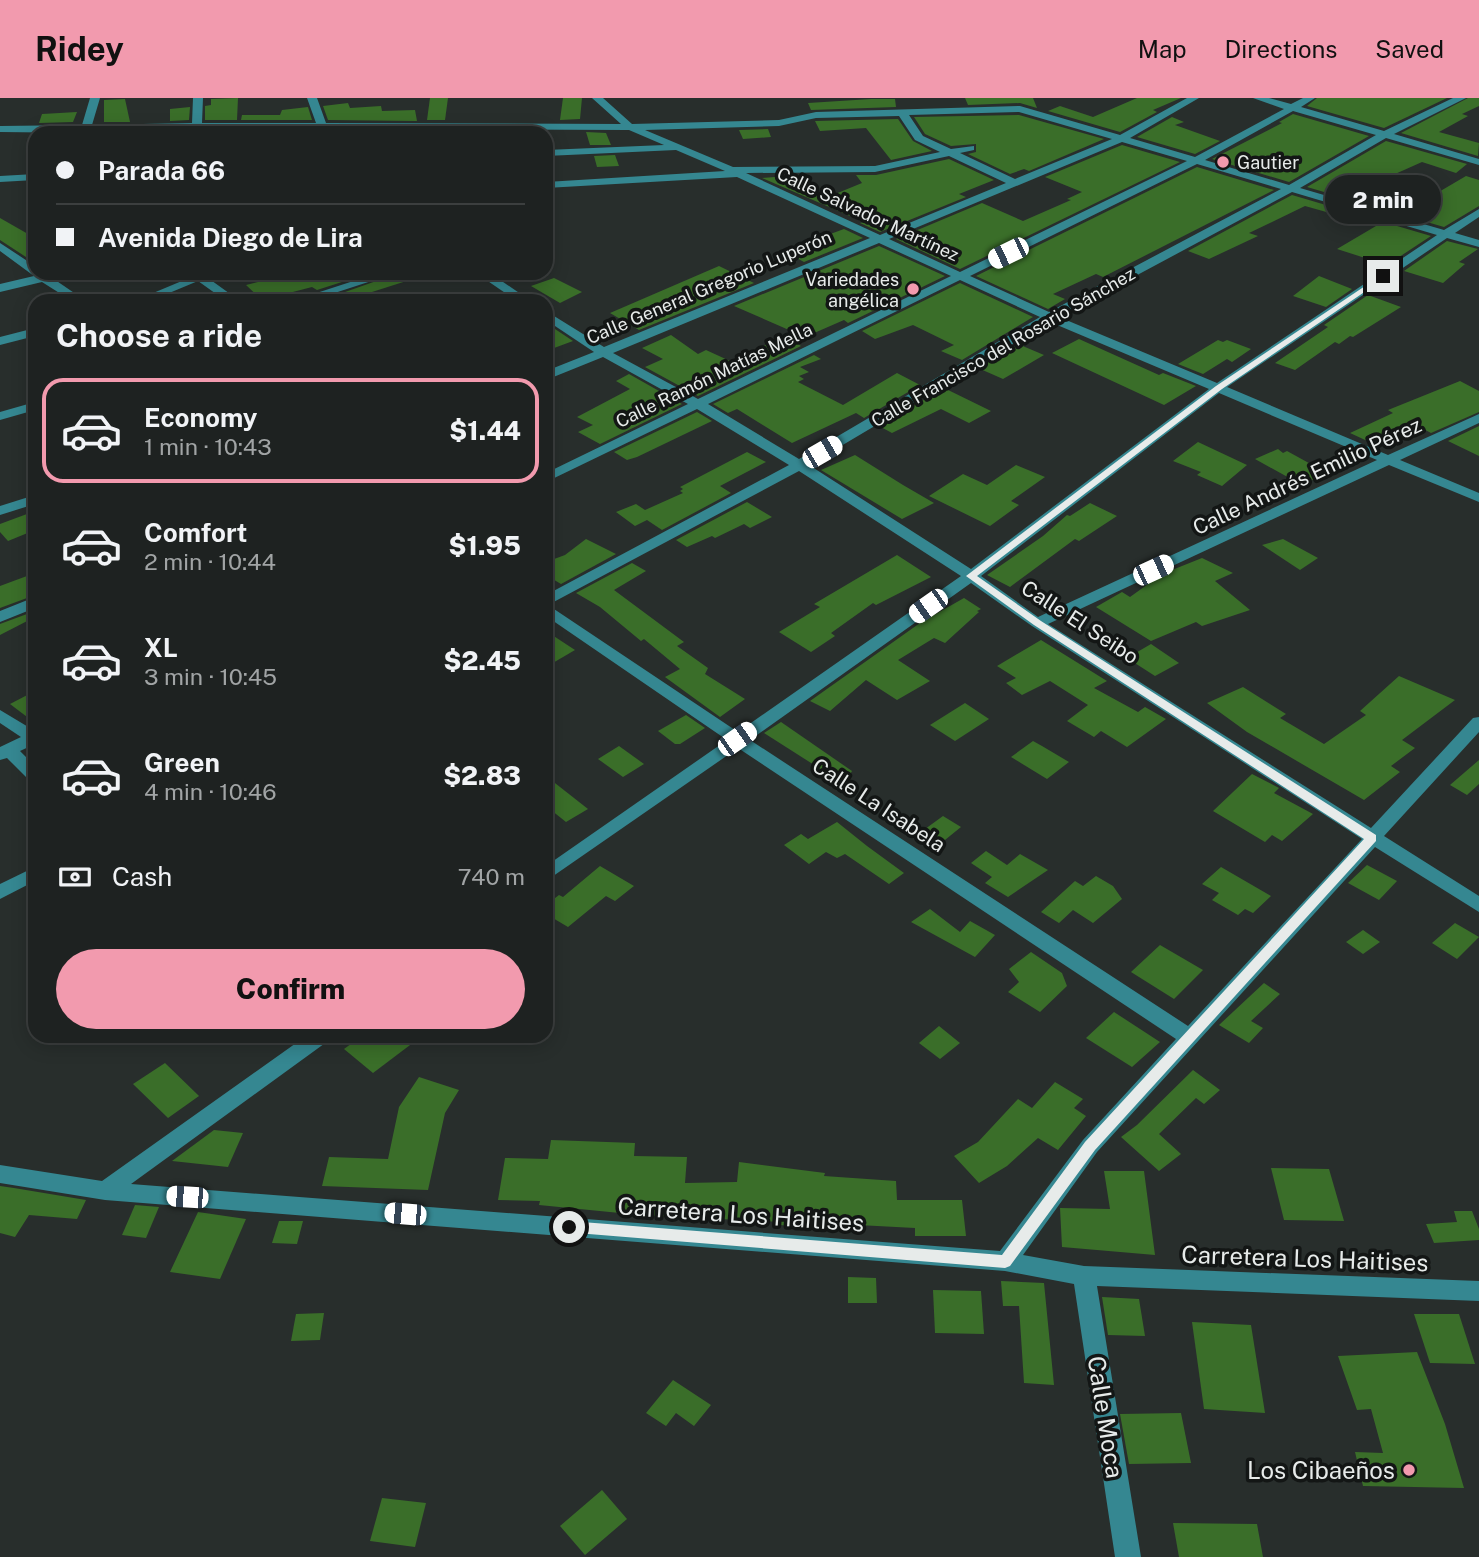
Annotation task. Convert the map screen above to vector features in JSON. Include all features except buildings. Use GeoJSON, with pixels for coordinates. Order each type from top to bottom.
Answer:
{"type":"FeatureCollection","features":[{"type":"Feature","properties":{"kind":"street"},"geometry":{"type":"LineString","coordinates":[[86,126],[95,98]]}},
{"type":"Feature","properties":{"kind":"street"},"geometry":{"type":"LineString","coordinates":[[197,126],[198,98]]}},
{"type":"Feature","properties":{"kind":"street"},"geometry":{"type":"LineString","coordinates":[[312,98],[322,126]]}},
{"type":"Feature","properties":{"kind":"street","name":"Calle Salvador Martínez"},"geometry":{"type":"LineString","coordinates":[[597,98],[630,127],[676,148],[735,172],[1049,317],[1479,498]]}},
{"type":"Feature","properties":{"kind":"street"},"geometry":{"type":"LineString","coordinates":[[945,98],[953,110]]}},
{"type":"Feature","properties":{"kind":"street","name":"Calle General Gregorio Luperón"},"geometry":{"type":"LineString","coordinates":[[553,373],[1119,139],[1194,98]]}},
{"type":"Feature","properties":{"kind":"street"},"geometry":{"type":"LineString","coordinates":[[1258,98],[1479,162]]}},
{"type":"Feature","properties":{"kind":"street","name":"Calle Ramón Matías Mella"},"geometry":{"type":"LineString","coordinates":[[553,475],[1196,161],[1310,98]]}},
{"type":"Feature","properties":{"kind":"street","name":"Calle Francisco del Rosario Sánchez"},"geometry":{"type":"LineString","coordinates":[[553,597],[799,465],[1049,317],[1290,189],[1386,134],[1461,98]]}},
{"type":"Feature","properties":{"kind":"street"},"geometry":{"type":"LineString","coordinates":[[553,128],[779,123],[816,115],[1020,109],[1479,244]]}},
{"type":"Feature","properties":{"kind":"street"},"geometry":{"type":"LineString","coordinates":[[902,112],[919,138],[1013,182]]}},
{"type":"Feature","properties":{"kind":"street"},"geometry":{"type":"LineString","coordinates":[[0,129],[28,129]]}},
{"type":"Feature","properties":{"kind":"street"},"geometry":{"type":"LineString","coordinates":[[553,153],[676,148]]}},
{"type":"Feature","properties":{"kind":"street"},"geometry":{"type":"LineString","coordinates":[[553,185],[735,172],[875,169],[970,148]]}},
{"type":"Feature","properties":{"kind":"street"},"geometry":{"type":"LineString","coordinates":[[0,179],[28,177]]}},
{"type":"Feature","properties":{"kind":"street"},"geometry":{"type":"LineString","coordinates":[[553,870],[971,576],[1219,387],[1444,233],[1479,212]]}},
{"type":"Feature","properties":{"kind":"street"},"geometry":{"type":"LineString","coordinates":[[0,246],[28,266]]}},
{"type":"Feature","properties":{"kind":"street"},"geometry":{"type":"LineString","coordinates":[[0,288],[28,278]]}},
{"type":"Feature","properties":{"kind":"street"},"geometry":{"type":"LineString","coordinates":[[48,280],[69,294]]}},
{"type":"Feature","properties":{"kind":"street"},"geometry":{"type":"LineString","coordinates":[[156,294],[187,280]]}},
{"type":"Feature","properties":{"kind":"street"},"geometry":{"type":"LineString","coordinates":[[208,280],[225,294]]}},
{"type":"Feature","properties":{"kind":"street"},"geometry":{"type":"LineString","coordinates":[[321,294],[367,280]]}},
{"type":"Feature","properties":{"kind":"street"},"geometry":{"type":"LineString","coordinates":[[493,280],[514,294]]}},
{"type":"Feature","properties":{"kind":"street","name":"Calle El Seibo"},"geometry":{"type":"LineString","coordinates":[[553,320],[603,352],[698,404],[799,465],[971,576],[1037,623],[1479,905]]}},
{"type":"Feature","properties":{"kind":"street"},"geometry":{"type":"LineString","coordinates":[[0,341],[28,334]]}},
{"type":"Feature","properties":{"kind":"street"},"geometry":{"type":"LineString","coordinates":[[0,416],[28,408]]}},
{"type":"Feature","properties":{"kind":"street","name":"Calle Andrés Emilio Pérez"},"geometry":{"type":"LineString","coordinates":[[1037,623],[1479,418]]}},
{"type":"Feature","properties":{"kind":"street"},"geometry":{"type":"LineString","coordinates":[[0,511],[28,501]]}},
{"type":"Feature","properties":{"kind":"street"},"geometry":{"type":"LineString","coordinates":[[0,617],[28,605]]}},
{"type":"Feature","properties":{"kind":"street","name":"Calle La Isabela"},"geometry":{"type":"LineString","coordinates":[[553,614],[737,739],[1189,1037]]}},
{"type":"Feature","properties":{"kind":"street"},"geometry":{"type":"LineString","coordinates":[[0,715],[28,733]]}},
{"type":"Feature","properties":{"kind":"street"},"geometry":{"type":"LineString","coordinates":[[1005,1261],[1090,1146],[1479,722]]}},
{"type":"Feature","properties":{"kind":"street"},"geometry":{"type":"LineString","coordinates":[[28,740],[5,752],[28,770]]}},
{"type":"Feature","properties":{"kind":"street"},"geometry":{"type":"LineString","coordinates":[[0,892],[28,877]]}},
{"type":"Feature","properties":{"kind":"street"},"geometry":{"type":"LineString","coordinates":[[105,1191],[311,1043]]}},
{"type":"Feature","properties":{"kind":"street","name":"Carretera Los Haitises"},"geometry":{"type":"LineString","coordinates":[[0,1174],[105,1191],[1005,1261],[1084,1276],[1479,1291]]}},
{"type":"Feature","properties":{"kind":"street","name":"Calle Moca"},"geometry":{"type":"LineString","coordinates":[[1084,1276],[1128,1557]]}},
{"type":"Feature","properties":{"kind":"place","name":"Gautier"},"geometry":{"type":"Point","coordinates":[1223,162]}},
{"type":"Feature","properties":{"kind":"place","name":"Variedades angélica"},"geometry":{"type":"Point","coordinates":[913,289]}},
{"type":"Feature","properties":{"kind":"place","name":"Los Cibaeños"},"geometry":{"type":"Point","coordinates":[1409,1470]}},
{"type":"Feature","properties":{"kind":"route"},"geometry":{"type":"LineString","coordinates":[[569,1227],[1005,1261],[1090,1146],[1372,838],[1037,623],[971,576],[1219,387],[1383,276]]}}]}
